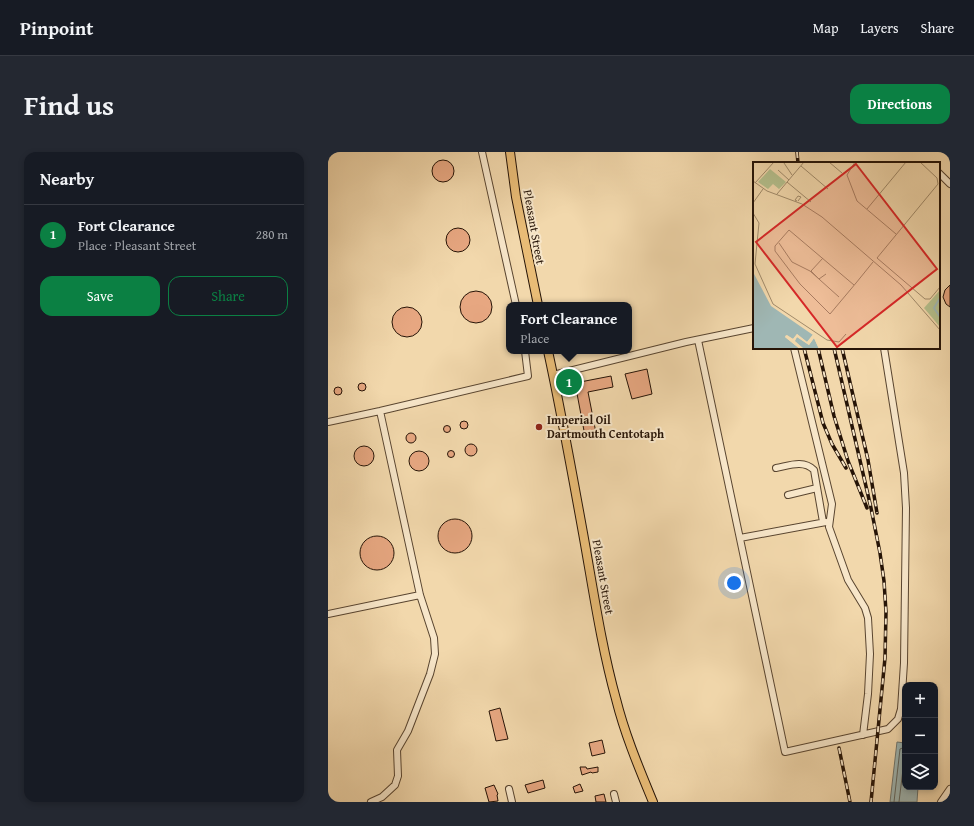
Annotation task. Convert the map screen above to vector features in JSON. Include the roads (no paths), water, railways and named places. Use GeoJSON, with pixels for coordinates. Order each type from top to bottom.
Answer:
{"type":"FeatureCollection","features":[{"type":"Feature","properties":{"kind":"main road","name":"Pleasant Street"},"geometry":{"type":"LineString","coordinates":[[510,152],[518,205],[537,302]]}},
{"type":"Feature","properties":{"kind":"main road","name":"Pleasant Street"},"geometry":{"type":"LineString","coordinates":[[549,354],[583,533],[597,616],[609,671],[627,737],[653,802]]}},
{"type":"Feature","properties":{"kind":"street"},"geometry":{"type":"LineString","coordinates":[[482,152],[515,302]]}},
{"type":"Feature","properties":{"kind":"street"},"geometry":{"type":"LineString","coordinates":[[940,175],[950,184]]}},
{"type":"Feature","properties":{"kind":"street"},"geometry":{"type":"LineString","coordinates":[[553,375],[753,328]]}},
{"type":"Feature","properties":{"kind":"street"},"geometry":{"type":"LineString","coordinates":[[698,340],[785,752],[888,729],[898,719],[901,709],[904,663],[906,508],[904,473],[884,349]]}},
{"type":"Feature","properties":{"kind":"street"},"geometry":{"type":"LineString","coordinates":[[794,349],[832,504],[826,522]]}},
{"type":"Feature","properties":{"kind":"street"},"geometry":{"type":"LineString","coordinates":[[328,422],[528,376],[525,354]]}},
{"type":"Feature","properties":{"kind":"street"},"geometry":{"type":"LineString","coordinates":[[371,802],[382,797],[395,785],[398,776],[397,750],[408,730],[430,674],[435,654],[434,638],[420,595],[380,411]]}},
{"type":"Feature","properties":{"kind":"street"},"geometry":{"type":"LineString","coordinates":[[776,468],[802,463],[809,465],[814,470],[826,522],[848,580],[866,608],[870,654],[868,694],[863,735]]}},
{"type":"Feature","properties":{"kind":"street"},"geometry":{"type":"LineString","coordinates":[[788,495],[817,488]]}},
{"type":"Feature","properties":{"kind":"street"},"geometry":{"type":"LineString","coordinates":[[740,538],[826,522]]}},
{"type":"Feature","properties":{"kind":"street"},"geometry":{"type":"LineString","coordinates":[[328,614],[420,595]]}},
{"type":"Feature","properties":{"kind":"street"},"geometry":{"type":"LineString","coordinates":[[509,788],[512,802]]}},
{"type":"Feature","properties":{"kind":"street"},"geometry":{"type":"LineString","coordinates":[[941,802],[950,789]]}},
{"type":"Feature","properties":{"kind":"street"},"geometry":{"type":"LineString","coordinates":[[614,794],[616,802]]}},
{"type":"Feature","properties":{"kind":"water"},"geometry":{"type":"Polygon","coordinates":[[[897,742],[902,743],[902,790],[918,790],[917,802],[890,802],[897,742]]]}},
{"type":"Feature","properties":{"kind":"railway"},"geometry":{"type":"LineString","coordinates":[[797,152],[798,162]]}},
{"type":"Feature","properties":{"kind":"railway"},"geometry":{"type":"LineString","coordinates":[[804,349],[823,423],[832,444],[846,468]]}},
{"type":"Feature","properties":{"kind":"railway"},"geometry":{"type":"LineString","coordinates":[[818,349],[834,416],[848,461],[867,508]]}},
{"type":"Feature","properties":{"kind":"railway"},"geometry":{"type":"LineString","coordinates":[[834,349],[871,508],[884,581],[886,612],[885,658],[871,802]]}},
{"type":"Feature","properties":{"kind":"railway"},"geometry":{"type":"LineString","coordinates":[[842,349],[868,460],[877,513]]}},
{"type":"Feature","properties":{"kind":"railway"},"geometry":{"type":"LineString","coordinates":[[839,748],[850,802]]}},
{"type":"Feature","properties":{"kind":"place","name":"Fort Clearance"},"geometry":{"type":"Point","coordinates":[569,382]}},
{"type":"Feature","properties":{"kind":"place","name":"Imperial Oil Dartmouth Centotaph"},"geometry":{"type":"Point","coordinates":[539,427]}}]}
